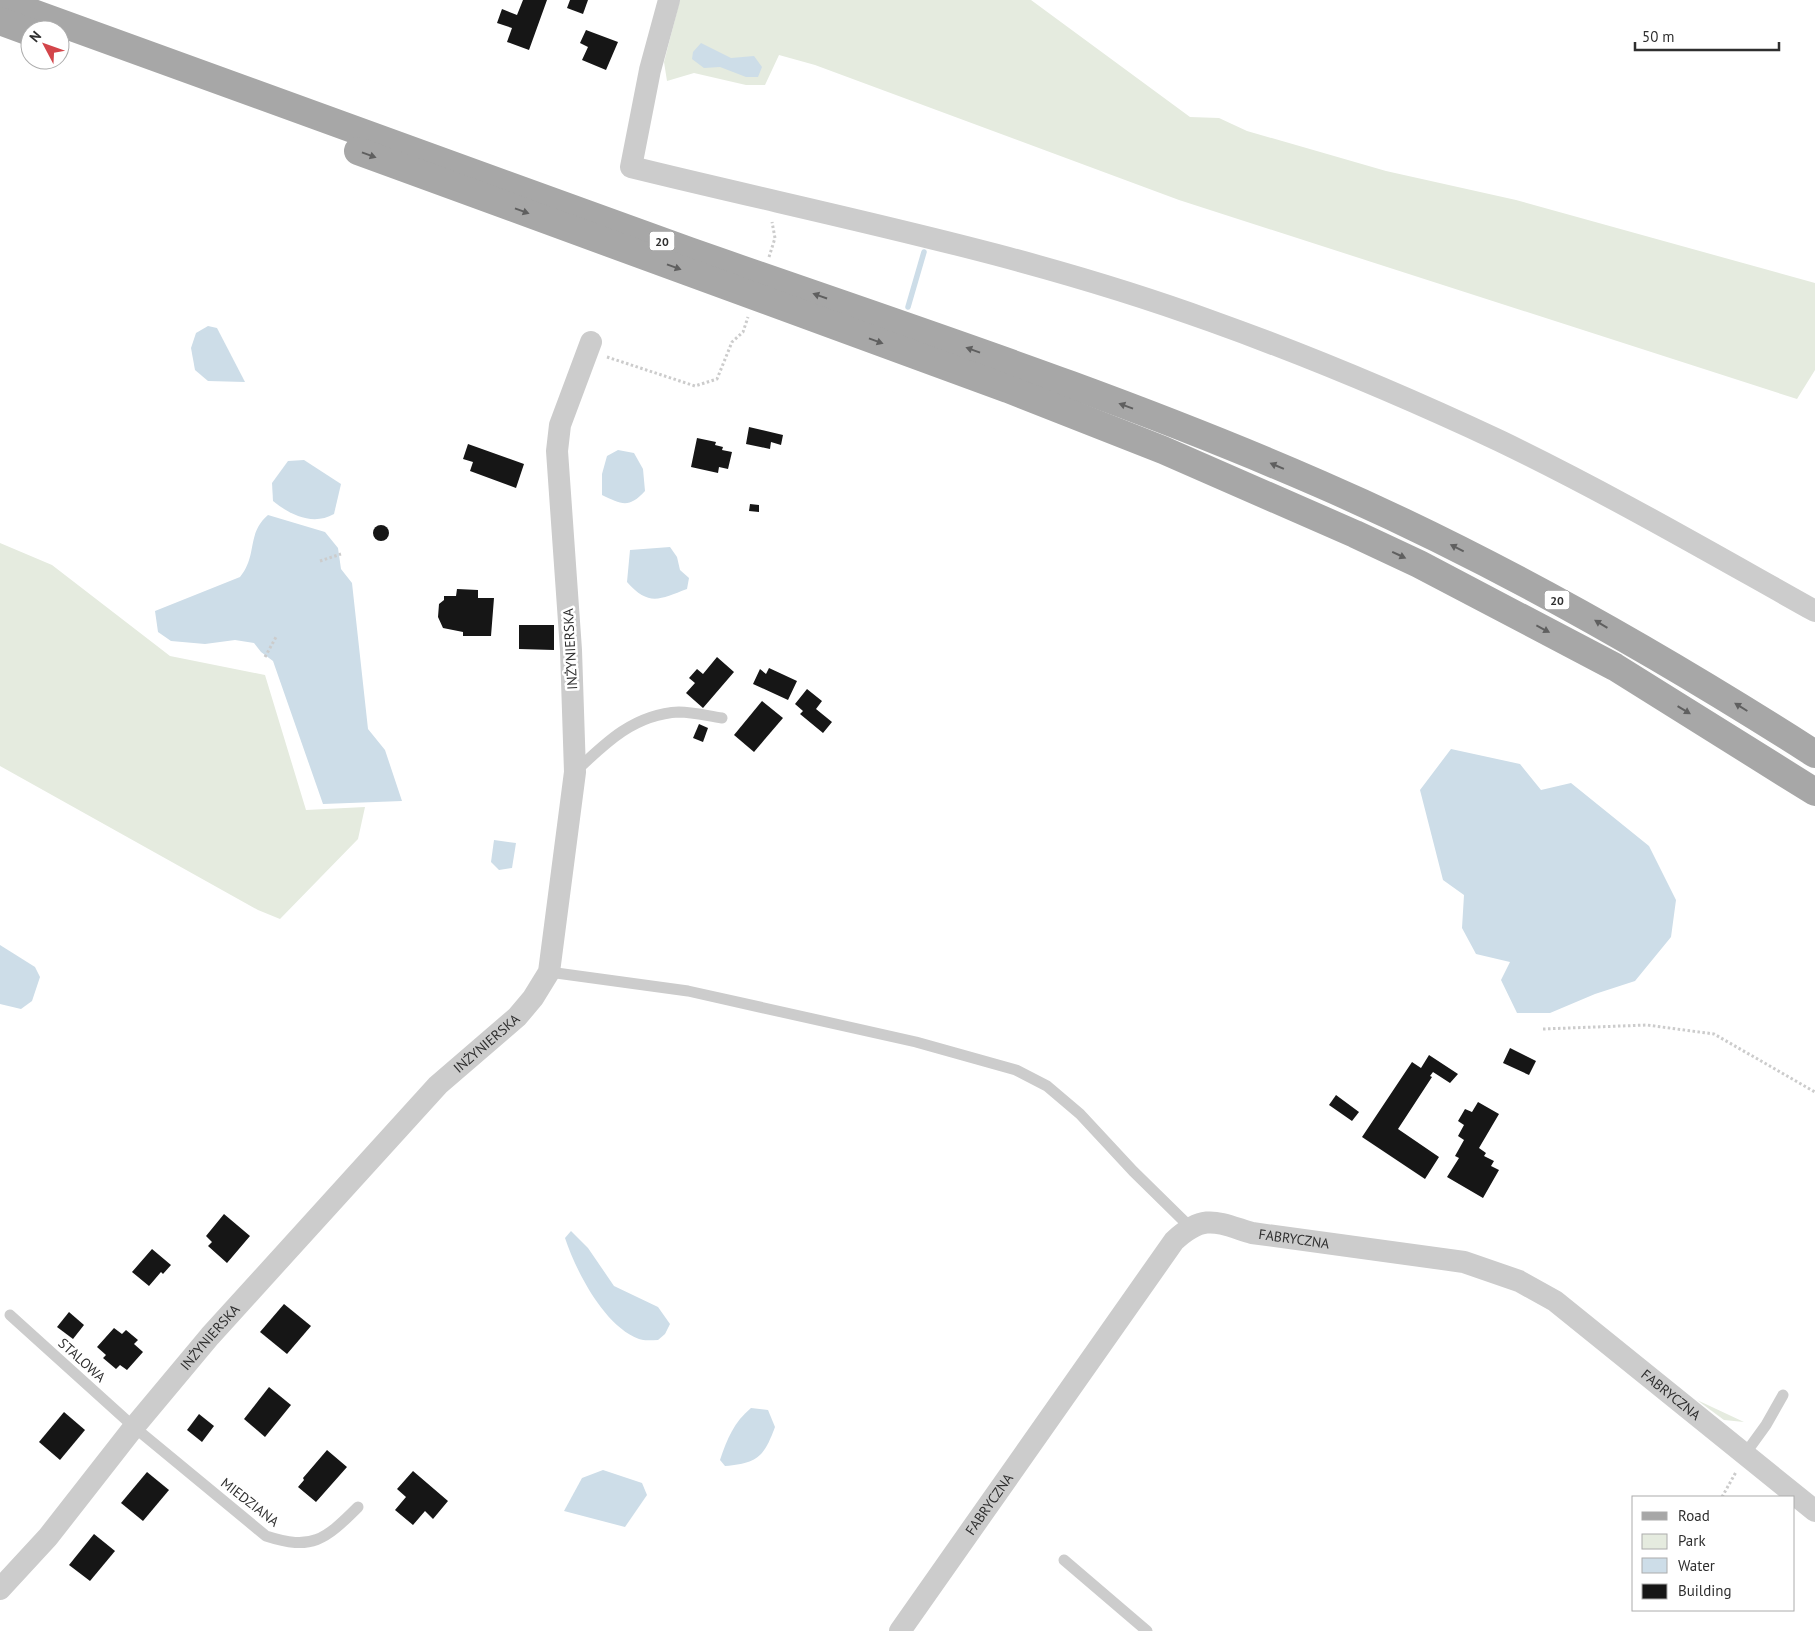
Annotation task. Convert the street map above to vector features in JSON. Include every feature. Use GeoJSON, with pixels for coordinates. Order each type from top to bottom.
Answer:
{"type":"FeatureCollection","features":[{"type":"Feature","properties":{"kind":"main road","name":"20"},"geometry":{"type":"LineString","coordinates":[[0,1],[690,251],[918,330],[1175,424],[1259,458],[1434,536],[1586,615],[1815,754]]}},
{"type":"Feature","properties":{"kind":"main road"},"geometry":{"type":"LineString","coordinates":[[0,21],[20,28]]}},
{"type":"Feature","properties":{"kind":"main road","name":"20"},"geometry":{"type":"LineString","coordinates":[[70,47],[998,386],[1163,450],[1419,564],[1615,667],[1815,792]]}},
{"type":"Feature","properties":{"kind":"main road"},"geometry":{"type":"LineString","coordinates":[[1782,733],[1815,750]]}},
{"type":"Feature","properties":{"kind":"main road"},"geometry":{"type":"LineString","coordinates":[[1773,764],[1815,803]]}},
{"type":"Feature","properties":{"kind":"street"},"geometry":{"type":"LineString","coordinates":[[670,0],[650,70],[631,166],[1002,254],[1210,320],[1369,382],[1500,442],[1618,502],[1815,611]]}},
{"type":"Feature","properties":{"kind":"street","name":"INŻYNIERSKA"},"geometry":{"type":"LineString","coordinates":[[0,1589],[48,1537],[134,1426],[210,1336],[438,1085],[517,1017],[533,998],[549,972],[575,772],[571,650],[557,451],[560,425],[589,348]]}},
{"type":"Feature","properties":{"kind":"street","name":"FABRYCZNA"},"geometry":{"type":"LineString","coordinates":[[900,1631],[1174,1241],[1189,1226],[1204,1222],[1218,1222],[1252,1233],[1464,1262],[1519,1281],[1555,1301],[1815,1511]]}},
{"type":"Feature","properties":{"kind":"lane"},"geometry":{"type":"LineString","coordinates":[[575,772],[600,748],[642,719],[680,712],[722,718]]}},
{"type":"Feature","properties":{"kind":"lane"},"geometry":{"type":"LineString","coordinates":[[549,972],[688,991],[916,1042],[1016,1070],[1046,1086],[1080,1114],[1133,1171],[1189,1226]]}},
{"type":"Feature","properties":{"kind":"lane","name":"STALOWA"},"geometry":{"type":"LineString","coordinates":[[10,1315],[134,1426]]}},
{"type":"Feature","properties":{"kind":"lane"},"geometry":{"type":"LineString","coordinates":[[1746,1454],[1766,1425],[1783,1395]]}},
{"type":"Feature","properties":{"kind":"lane","name":"MIEDZIANA"},"geometry":{"type":"LineString","coordinates":[[134,1426],[266,1536],[288,1543],[314,1542],[338,1527],[358,1507]]}},
{"type":"Feature","properties":{"kind":"lane"},"geometry":{"type":"LineString","coordinates":[[1064,1560],[1147,1631]]}},
{"type":"Feature","properties":{"kind":"path"},"geometry":{"type":"LineString","coordinates":[[766,264],[775,238],[769,199]]}},
{"type":"Feature","properties":{"kind":"path"},"geometry":{"type":"LineString","coordinates":[[589,348],[604,356],[695,386],[717,379],[732,342],[742,332],[748,315]]}},
{"type":"Feature","properties":{"kind":"path"},"geometry":{"type":"LineString","coordinates":[[320,561],[341,554]]}},
{"type":"Feature","properties":{"kind":"path"},"geometry":{"type":"LineString","coordinates":[[265,657],[276,638]]}},
{"type":"Feature","properties":{"kind":"path"},"geometry":{"type":"LineString","coordinates":[[1543,1029],[1647,1025],[1714,1034],[1815,1092]]}},
{"type":"Feature","properties":{"kind":"path"},"geometry":{"type":"LineString","coordinates":[[1723,1496],[1746,1454]]}},
{"type":"Feature","properties":{"kind":"green space"},"geometry":{"type":"Polygon","coordinates":[[[680,0],[1031,0],[1190,117],[1219,118],[1247,131],[1386,171],[1516,200],[1815,283],[1815,370],[1797,399],[1179,200],[815,65],[779,55],[765,85],[746,85],[694,73],[667,81],[664,62],[680,0]]]}},
{"type":"Feature","properties":{"kind":"green space"},"geometry":{"type":"Polygon","coordinates":[[[0,543],[52,565],[170,656],[265,675],[306,810],[365,807],[358,839],[280,919],[258,910],[0,766],[0,543]]]}},
{"type":"Feature","properties":{"kind":"green space"},"geometry":{"type":"Polygon","coordinates":[[[1697,1400],[1744,1422],[1724,1420],[1697,1400]]]}},
{"type":"Feature","properties":{"kind":"water"},"geometry":{"type":"Polygon","coordinates":[[[701,43],[731,58],[754,56],[762,67],[758,77],[746,77],[720,67],[704,68],[692,59],[693,52],[701,43]]]}},
{"type":"Feature","properties":{"kind":"water"},"geometry":{"type":"Polygon","coordinates":[[[208,326],[217,328],[245,382],[208,381],[195,370],[191,348],[196,333],[208,326]]]}},
{"type":"Feature","properties":{"kind":"water"},"geometry":{"type":"Polygon","coordinates":[[[618,450],[634,453],[643,469],[645,491],[629,503],[614,501],[602,495],[602,474],[607,456],[618,450]]]}},
{"type":"Feature","properties":{"kind":"water"},"geometry":{"type":"Polygon","coordinates":[[[304,460],[341,484],[334,514],[318,519],[310,519],[287,511],[273,501],[272,483],[288,461],[304,460]]]}},
{"type":"Feature","properties":{"kind":"water"},"geometry":{"type":"Polygon","coordinates":[[[268,515],[325,532],[338,548],[341,569],[352,583],[368,729],[385,750],[402,801],[323,804],[273,661],[261,652],[254,643],[235,640],[205,644],[171,641],[158,632],[155,611],[240,577],[249,561],[257,530],[261,522],[268,515]]]}},
{"type":"Feature","properties":{"kind":"water"},"geometry":{"type":"Polygon","coordinates":[[[670,547],[677,557],[680,570],[689,578],[687,589],[655,599],[642,595],[627,582],[630,550],[670,547]]]}},
{"type":"Feature","properties":{"kind":"water"},"geometry":{"type":"Polygon","coordinates":[[[1451,749],[1520,764],[1541,790],[1571,783],[1649,846],[1676,900],[1671,937],[1635,981],[1595,994],[1550,1013],[1517,1013],[1501,980],[1510,962],[1476,954],[1462,928],[1464,895],[1443,880],[1420,790],[1451,749]]]}},
{"type":"Feature","properties":{"kind":"water"},"geometry":{"type":"Polygon","coordinates":[[[494,840],[516,843],[512,868],[499,870],[491,862],[494,840]]]}},
{"type":"Feature","properties":{"kind":"water"},"geometry":{"type":"Polygon","coordinates":[[[0,945],[35,967],[40,977],[32,1001],[21,1009],[0,1004],[0,945]]]}},
{"type":"Feature","properties":{"kind":"water"},"geometry":{"type":"Polygon","coordinates":[[[571,1231],[588,1248],[614,1286],[658,1307],[670,1324],[665,1334],[658,1340],[641,1340],[626,1332],[603,1310],[576,1266],[565,1238],[571,1231]]]}},
{"type":"Feature","properties":{"kind":"water"},"geometry":{"type":"Polygon","coordinates":[[[751,1408],[768,1410],[775,1427],[771,1437],[758,1457],[745,1463],[725,1466],[720,1460],[728,1438],[740,1419],[751,1408]]]}},
{"type":"Feature","properties":{"kind":"water"},"geometry":{"type":"Polygon","coordinates":[[[603,1470],[642,1483],[647,1495],[625,1527],[564,1511],[582,1478],[603,1470]]]}},
{"type":"Feature","properties":{"kind":"building"},"geometry":{"type":"Polygon","coordinates":[[[523,0],[547,0],[529,50],[507,42],[512,28],[497,23],[502,9],[517,15],[523,0]]]}},
{"type":"Feature","properties":{"kind":"building"},"geometry":{"type":"Polygon","coordinates":[[[570,0],[588,0],[583,14],[567,8],[570,0]]]}},
{"type":"Feature","properties":{"kind":"building"},"geometry":{"type":"Polygon","coordinates":[[[586,30],[618,42],[606,70],[582,60],[588,47],[580,43],[586,30]]]}},
{"type":"Feature","properties":{"kind":"building"},"geometry":{"type":"Polygon","coordinates":[[[749,427],[783,435],[781,445],[771,442],[770,449],[746,444],[749,427]]]}},
{"type":"Feature","properties":{"kind":"building"},"geometry":{"type":"Polygon","coordinates":[[[697,438],[716,442],[715,445],[723,447],[722,450],[732,452],[728,469],[719,467],[718,473],[691,467],[697,438]]]}},
{"type":"Feature","properties":{"kind":"building"},"geometry":{"type":"Polygon","coordinates":[[[468,444],[524,464],[516,488],[470,471],[473,462],[463,459],[468,444]]]}},
{"type":"Feature","properties":{"kind":"building"},"geometry":{"type":"Polygon","coordinates":[[[750,504],[759,505],[759,512],[749,511],[750,504]]]}},
{"type":"Feature","properties":{"kind":"building"},"geometry":{"type":"Polygon","coordinates":[[[381,525],[389,533],[381,541],[373,533],[381,525]]]}},
{"type":"Feature","properties":{"kind":"building"},"geometry":{"type":"Polygon","coordinates":[[[457,589],[478,590],[478,598],[494,598],[491,636],[463,636],[463,632],[443,628],[438,617],[439,604],[444,600],[444,596],[456,596],[457,589]]]}},
{"type":"Feature","properties":{"kind":"building"},"geometry":{"type":"Polygon","coordinates":[[[519,625],[554,625],[554,650],[519,649],[519,625]]]}},
{"type":"Feature","properties":{"kind":"building"},"geometry":{"type":"Polygon","coordinates":[[[717,657],[734,672],[703,708],[686,693],[695,683],[689,678],[697,669],[703,674],[717,657]]]}},
{"type":"Feature","properties":{"kind":"building"},"geometry":{"type":"Polygon","coordinates":[[[769,668],[797,681],[788,700],[753,684],[760,669],[766,674],[769,668]]]}},
{"type":"Feature","properties":{"kind":"building"},"geometry":{"type":"Polygon","coordinates":[[[807,689],[822,701],[816,709],[832,722],[823,733],[800,714],[803,711],[795,704],[807,689]]]}},
{"type":"Feature","properties":{"kind":"building"},"geometry":{"type":"Polygon","coordinates":[[[762,701],[783,718],[754,752],[734,735],[762,701]]]}},
{"type":"Feature","properties":{"kind":"building"},"geometry":{"type":"Polygon","coordinates":[[[699,724],[708,728],[703,742],[693,738],[699,724]]]}},
{"type":"Feature","properties":{"kind":"building"},"geometry":{"type":"Polygon","coordinates":[[[1510,1048],[1536,1061],[1529,1075],[1503,1063],[1510,1048]]]}},
{"type":"Feature","properties":{"kind":"building"},"geometry":{"type":"Polygon","coordinates":[[[1429,1055],[1458,1074],[1450,1083],[1433,1072],[1430,1076],[1432,1077],[1398,1129],[1439,1157],[1425,1179],[1362,1137],[1412,1062],[1421,1068],[1429,1055]]]}},
{"type":"Feature","properties":{"kind":"building"},"geometry":{"type":"Polygon","coordinates":[[[1336,1095],[1359,1112],[1352,1121],[1329,1105],[1336,1095]]]}},
{"type":"Feature","properties":{"kind":"building"},"geometry":{"type":"Polygon","coordinates":[[[1478,1102],[1499,1114],[1479,1148],[1486,1153],[1484,1156],[1494,1161],[1491,1166],[1499,1170],[1483,1198],[1447,1177],[1459,1158],[1455,1156],[1464,1140],[1458,1136],[1464,1125],[1458,1121],[1465,1109],[1472,1112],[1478,1102]]]}},
{"type":"Feature","properties":{"kind":"building"},"geometry":{"type":"Polygon","coordinates":[[[224,1214],[250,1236],[227,1263],[208,1246],[212,1242],[206,1236],[224,1214]]]}},
{"type":"Feature","properties":{"kind":"building"},"geometry":{"type":"Polygon","coordinates":[[[152,1249],[171,1265],[163,1274],[161,1272],[149,1286],[132,1272],[152,1249]]]}},
{"type":"Feature","properties":{"kind":"building"},"geometry":{"type":"Polygon","coordinates":[[[284,1304],[311,1326],[287,1354],[260,1332],[284,1304]]]}},
{"type":"Feature","properties":{"kind":"building"},"geometry":{"type":"Polygon","coordinates":[[[69,1312],[84,1325],[73,1339],[57,1327],[69,1312]]]}},
{"type":"Feature","properties":{"kind":"building"},"geometry":{"type":"Polygon","coordinates":[[[114,1328],[122,1334],[126,1330],[138,1340],[134,1344],[143,1352],[127,1370],[120,1365],[116,1369],[103,1358],[106,1355],[97,1347],[114,1328]]]}},
{"type":"Feature","properties":{"kind":"building"},"geometry":{"type":"Polygon","coordinates":[[[269,1387],[291,1405],[265,1437],[244,1419],[269,1387]]]}},
{"type":"Feature","properties":{"kind":"building"},"geometry":{"type":"Polygon","coordinates":[[[64,1412],[85,1430],[60,1460],[39,1442],[64,1412]]]}},
{"type":"Feature","properties":{"kind":"building"},"geometry":{"type":"Polygon","coordinates":[[[199,1414],[214,1426],[202,1442],[187,1430],[199,1414]]]}},
{"type":"Feature","properties":{"kind":"building"},"geometry":{"type":"Polygon","coordinates":[[[327,1450],[347,1467],[316,1502],[298,1487],[304,1480],[303,1478],[327,1450]]]}},
{"type":"Feature","properties":{"kind":"building"},"geometry":{"type":"Polygon","coordinates":[[[413,1471],[448,1501],[433,1519],[425,1511],[413,1525],[395,1510],[406,1497],[397,1489],[413,1471]]]}},
{"type":"Feature","properties":{"kind":"building"},"geometry":{"type":"Polygon","coordinates":[[[147,1472],[169,1490],[143,1521],[121,1503],[147,1472]]]}},
{"type":"Feature","properties":{"kind":"building"},"geometry":{"type":"Polygon","coordinates":[[[94,1534],[115,1551],[90,1581],[69,1565],[94,1534]]]}},
{"type":"Feature","properties":{"kind":"waterway"},"geometry":{"type":"LineString","coordinates":[[908,307],[924,252]]}}]}
